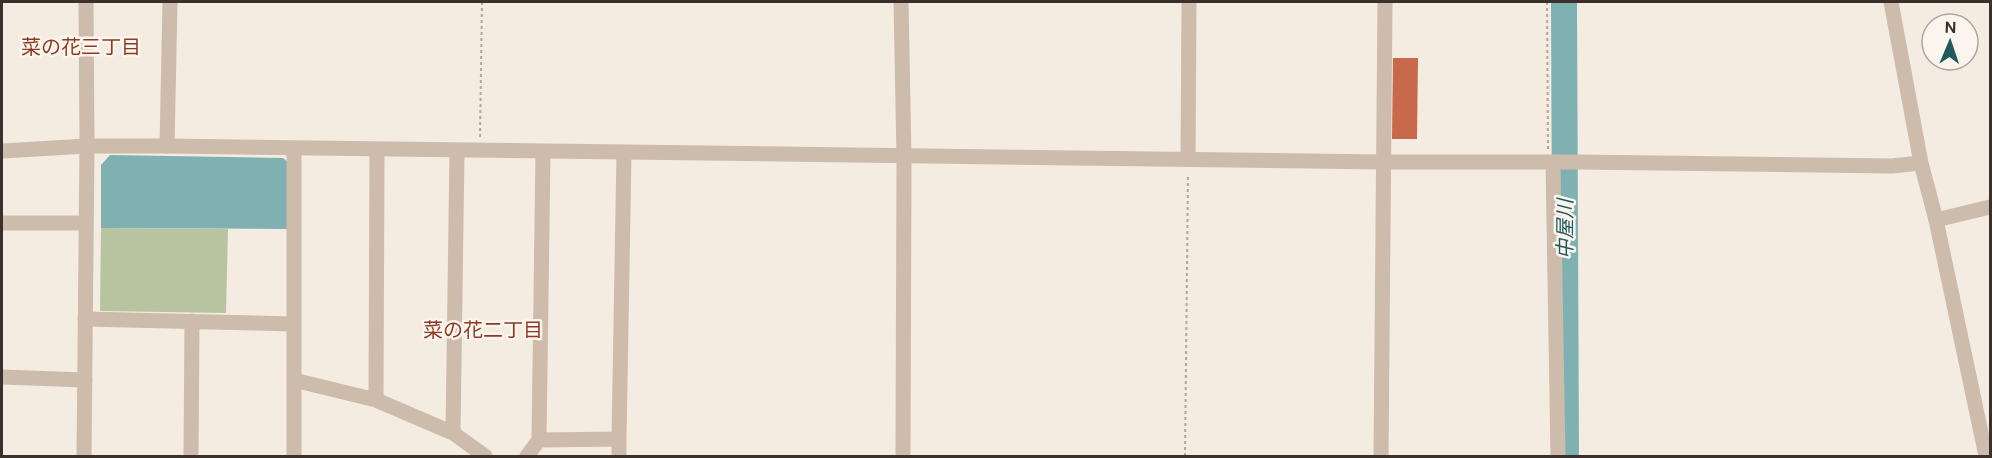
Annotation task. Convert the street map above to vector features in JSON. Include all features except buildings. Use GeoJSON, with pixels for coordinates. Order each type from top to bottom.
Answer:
{"type":"FeatureCollection","features":[{"type":"Feature","properties":{"kind":"street"},"geometry":{"type":"LineString","coordinates":[[84,456],[86,2]]}},
{"type":"Feature","properties":{"kind":"street"},"geometry":{"type":"LineString","coordinates":[[167,147],[170,2]]}},
{"type":"Feature","properties":{"kind":"street"},"geometry":{"type":"LineString","coordinates":[[901,2],[904,157],[903,456]]}},
{"type":"Feature","properties":{"kind":"street"},"geometry":{"type":"LineString","coordinates":[[1188,159],[1189,2]]}},
{"type":"Feature","properties":{"kind":"street"},"geometry":{"type":"LineString","coordinates":[[1381,456],[1385,2]]}},
{"type":"Feature","properties":{"kind":"street"},"geometry":{"type":"LineString","coordinates":[[1891,2],[1921,163],[1936,220],[1986,456]]}},
{"type":"Feature","properties":{"kind":"street"},"geometry":{"type":"LineString","coordinates":[[2,151],[87,147],[167,147],[1383,162],[1892,166],[1921,163]]}},
{"type":"Feature","properties":{"kind":"street"},"geometry":{"type":"LineString","coordinates":[[294,149],[294,456]]}},
{"type":"Feature","properties":{"kind":"street"},"geometry":{"type":"LineString","coordinates":[[376,400],[377,150]]}},
{"type":"Feature","properties":{"kind":"street"},"geometry":{"type":"LineString","coordinates":[[453,434],[457,151]]}},
{"type":"Feature","properties":{"kind":"street"},"geometry":{"type":"LineString","coordinates":[[527,456],[539,440],[543,152]]}},
{"type":"Feature","properties":{"kind":"street"},"geometry":{"type":"LineString","coordinates":[[619,456],[624,153]]}},
{"type":"Feature","properties":{"kind":"street"},"geometry":{"type":"LineString","coordinates":[[1554,162],[1558,456]]}},
{"type":"Feature","properties":{"kind":"street"},"geometry":{"type":"LineString","coordinates":[[1936,220],[1990,207]]}},
{"type":"Feature","properties":{"kind":"street"},"geometry":{"type":"LineString","coordinates":[[2,223],[86,223]]}},
{"type":"Feature","properties":{"kind":"street"},"geometry":{"type":"LineString","coordinates":[[85,319],[294,324]]}},
{"type":"Feature","properties":{"kind":"street"},"geometry":{"type":"LineString","coordinates":[[191,456],[192,321]]}},
{"type":"Feature","properties":{"kind":"street"},"geometry":{"type":"LineString","coordinates":[[2,377],[85,380]]}},
{"type":"Feature","properties":{"kind":"street"},"geometry":{"type":"LineString","coordinates":[[294,380],[376,400],[453,434],[485,456]]}},
{"type":"Feature","properties":{"kind":"street"},"geometry":{"type":"LineString","coordinates":[[539,440],[619,440]]}},
{"type":"Feature","properties":{"kind":"path"},"geometry":{"type":"LineString","coordinates":[[480,151],[482,2]]}},
{"type":"Feature","properties":{"kind":"path"},"geometry":{"type":"LineString","coordinates":[[1547,2],[1554,162]]}},
{"type":"Feature","properties":{"kind":"path"},"geometry":{"type":"LineString","coordinates":[[1185,456],[1188,159]]}},
{"type":"Feature","properties":{"kind":"green space"},"geometry":{"type":"Polygon","coordinates":[[[101,228],[228,229],[226,313],[100,311],[101,228]]]}},
{"type":"Feature","properties":{"kind":"water"},"geometry":{"type":"Polygon","coordinates":[[[110,155],[283,158],[289,163],[288,229],[101,228],[101,165],[110,155]]]}},
{"type":"Feature","properties":{"kind":"waterway","name":"中屋川"},"geometry":{"type":"LineString","coordinates":[[1564,2],[1566,456]]}},
{"type":"Feature","properties":{"kind":"district","name":"菜の花三丁目"},"geometry":{"type":"Point","coordinates":[81,47]}},
{"type":"Feature","properties":{"kind":"district","name":"菜の花二丁目"},"geometry":{"type":"Point","coordinates":[483,330]}}]}
